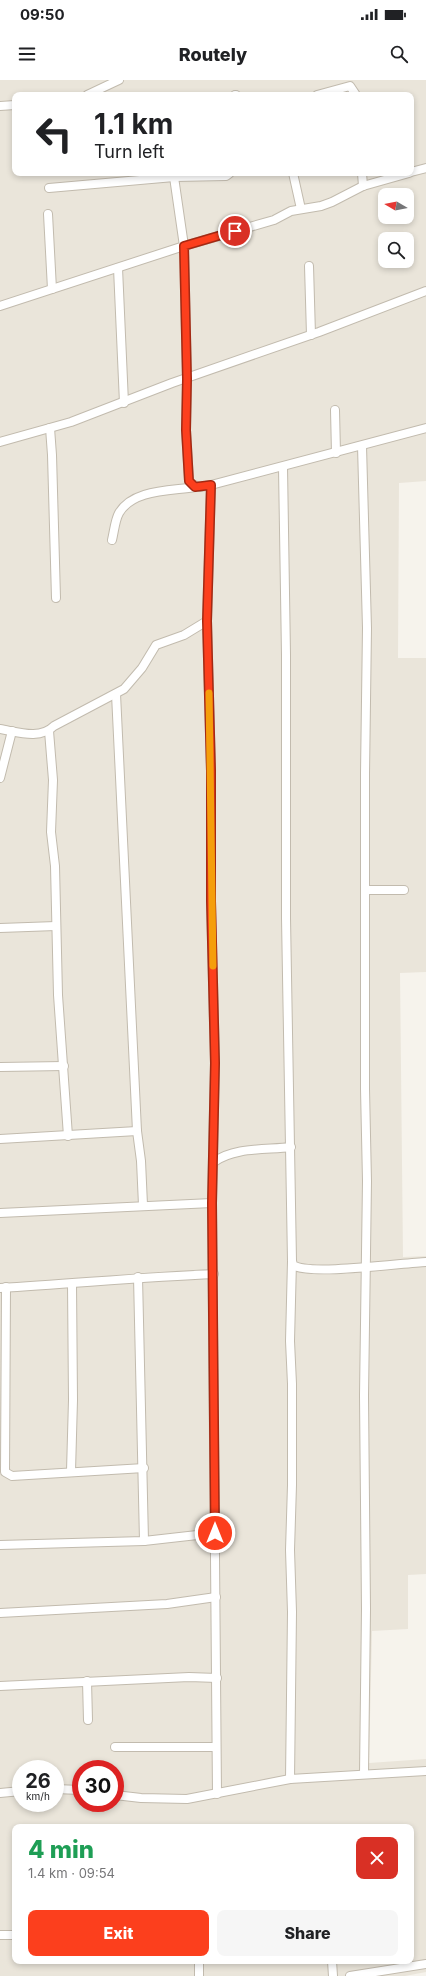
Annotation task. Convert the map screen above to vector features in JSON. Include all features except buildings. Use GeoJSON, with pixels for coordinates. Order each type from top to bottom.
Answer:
{"type":"FeatureCollection","features":[{"type":"Feature","properties":{"kind":"street"},"geometry":{"type":"LineString","coordinates":[[93,92],[119,80]]}},
{"type":"Feature","properties":{"kind":"street"},"geometry":{"type":"LineString","coordinates":[[326,92],[345,86],[350,86],[354,92]]}},
{"type":"Feature","properties":{"kind":"street"},"geometry":{"type":"LineString","coordinates":[[0,106],[12,105]]}},
{"type":"Feature","properties":{"kind":"street"},"geometry":{"type":"LineString","coordinates":[[414,172],[426,168]]}},
{"type":"Feature","properties":{"kind":"street"},"geometry":{"type":"LineString","coordinates":[[49,188],[174,177],[226,176]]}},
{"type":"Feature","properties":{"kind":"street"},"geometry":{"type":"LineString","coordinates":[[294,176],[301,209]]}},
{"type":"Feature","properties":{"kind":"street"},"geometry":{"type":"LineString","coordinates":[[362,176],[362,186]]}},
{"type":"Feature","properties":{"kind":"street"},"geometry":{"type":"LineString","coordinates":[[0,306],[184,246],[274,220],[291,211],[332,202],[362,186],[399,176]]}},
{"type":"Feature","properties":{"kind":"street"},"geometry":{"type":"LineString","coordinates":[[174,177],[184,246],[187,458],[189,481],[195,487]]}},
{"type":"Feature","properties":{"kind":"street"},"geometry":{"type":"LineString","coordinates":[[48,214],[52,289]]}},
{"type":"Feature","properties":{"kind":"street"},"geometry":{"type":"LineString","coordinates":[[309,266],[311,335]]}},
{"type":"Feature","properties":{"kind":"street"},"geometry":{"type":"LineString","coordinates":[[118,268],[124,402]]}},
{"type":"Feature","properties":{"kind":"street"},"geometry":{"type":"LineString","coordinates":[[0,442],[50,428],[124,402],[311,335],[426,291]]}},
{"type":"Feature","properties":{"kind":"street"},"geometry":{"type":"LineString","coordinates":[[335,410],[336,453]]}},
{"type":"Feature","properties":{"kind":"street"},"geometry":{"type":"LineString","coordinates":[[50,428],[56,598]]}},
{"type":"Feature","properties":{"kind":"street"},"geometry":{"type":"LineString","coordinates":[[112,540],[118,513],[130,500],[144,495],[211,485],[426,428]]}},
{"type":"Feature","properties":{"kind":"street"},"geometry":{"type":"LineString","coordinates":[[362,446],[367,628],[364,1089],[367,1181],[364,1396],[366,1601],[364,1774]]}},
{"type":"Feature","properties":{"kind":"street"},"geometry":{"type":"LineString","coordinates":[[283,467],[286,663],[286,918],[293,1265],[290,1341],[292,1391],[290,1779]]}},
{"type":"Feature","properties":{"kind":"street"},"geometry":{"type":"LineString","coordinates":[[211,485],[207,621],[211,771],[211,901],[215,1063],[212,1203],[214,1274],[217,1794]]}},
{"type":"Feature","properties":{"kind":"street"},"geometry":{"type":"LineString","coordinates":[[0,729],[33,734],[49,731],[61,722],[124,689],[133,679],[156,645],[184,635],[207,621]]}},
{"type":"Feature","properties":{"kind":"street"},"geometry":{"type":"LineString","coordinates":[[116,694],[137,1131],[141,1161],[143,1205]]}},
{"type":"Feature","properties":{"kind":"street"},"geometry":{"type":"LineString","coordinates":[[0,778],[12,731]]}},
{"type":"Feature","properties":{"kind":"street"},"geometry":{"type":"LineString","coordinates":[[49,731],[53,780],[51,832],[55,866],[58,995],[68,1136]]}},
{"type":"Feature","properties":{"kind":"street"},"geometry":{"type":"LineString","coordinates":[[366,890],[404,890]]}},
{"type":"Feature","properties":{"kind":"street"},"geometry":{"type":"LineString","coordinates":[[0,928],[56,926]]}},
{"type":"Feature","properties":{"kind":"street"},"geometry":{"type":"LineString","coordinates":[[0,1067],[64,1066]]}},
{"type":"Feature","properties":{"kind":"street"},"geometry":{"type":"LineString","coordinates":[[0,1140],[137,1131]]}},
{"type":"Feature","properties":{"kind":"street"},"geometry":{"type":"LineString","coordinates":[[214,1162],[221,1157],[232,1153],[291,1147]]}},
{"type":"Feature","properties":{"kind":"street"},"geometry":{"type":"LineString","coordinates":[[0,1213],[143,1205],[212,1203]]}},
{"type":"Feature","properties":{"kind":"street"},"geometry":{"type":"LineString","coordinates":[[293,1265],[330,1269],[426,1262]]}},
{"type":"Feature","properties":{"kind":"street"},"geometry":{"type":"LineString","coordinates":[[144,1468],[71,1471],[12,1476],[5,1472],[3,1288],[72,1284],[138,1277],[214,1274]]}},
{"type":"Feature","properties":{"kind":"street"},"geometry":{"type":"LineString","coordinates":[[138,1277],[144,1468],[144,1541]]}},
{"type":"Feature","properties":{"kind":"street"},"geometry":{"type":"LineString","coordinates":[[71,1471],[73,1400],[72,1284]]}},
{"type":"Feature","properties":{"kind":"street"},"geometry":{"type":"LineString","coordinates":[[0,1545],[144,1541],[215,1533]]}},
{"type":"Feature","properties":{"kind":"street"},"geometry":{"type":"LineString","coordinates":[[0,1613],[167,1604],[216,1597]]}},
{"type":"Feature","properties":{"kind":"street"},"geometry":{"type":"LineString","coordinates":[[0,1686],[190,1676],[217,1678]]}},
{"type":"Feature","properties":{"kind":"street"},"geometry":{"type":"LineString","coordinates":[[88,1681],[88,1720]]}},
{"type":"Feature","properties":{"kind":"street"},"geometry":{"type":"LineString","coordinates":[[116,1747],[216,1747]]}},
{"type":"Feature","properties":{"kind":"street"},"geometry":{"type":"LineString","coordinates":[[124,1796],[187,1799],[290,1779],[426,1771]]}},
{"type":"Feature","properties":{"kind":"street"},"geometry":{"type":"LineString","coordinates":[[0,1792],[12,1791]]}},
{"type":"Feature","properties":{"kind":"street"},"geometry":{"type":"LineString","coordinates":[[0,1935],[12,1935]]}},
{"type":"Feature","properties":{"kind":"street"},"geometry":{"type":"LineString","coordinates":[[199,1964],[200,1976]]}},
{"type":"Feature","properties":{"kind":"street"},"geometry":{"type":"LineString","coordinates":[[332,1964],[333,1976]]}},
{"type":"Feature","properties":{"kind":"street"},"geometry":{"type":"LineString","coordinates":[[350,1976],[426,1964]]}},
{"type":"Feature","properties":{"kind":"shaded area"},"geometry":{"type":"Polygon","coordinates":[[[0,80],[426,80],[426,481],[399,483],[398,658],[426,658],[426,972],[400,973],[403,1257],[426,1256],[426,1574],[408,1575],[408,1629],[372,1631],[369,1763],[426,1759],[426,1972],[405,1976],[0,1976],[0,80]]]}},
{"type":"Feature","properties":{"kind":"slow traffic"},"geometry":{"type":"LineString","coordinates":[[209,693],[213,966]]}},
{"type":"Feature","properties":{"kind":"route"},"geometry":{"type":"LineString","coordinates":[[215,1533],[214,1274],[212,1203],[215,1063],[211,901],[211,771],[207,621],[211,485],[195,487],[189,481],[186,430],[187,379],[184,246],[235,231]]}}]}
